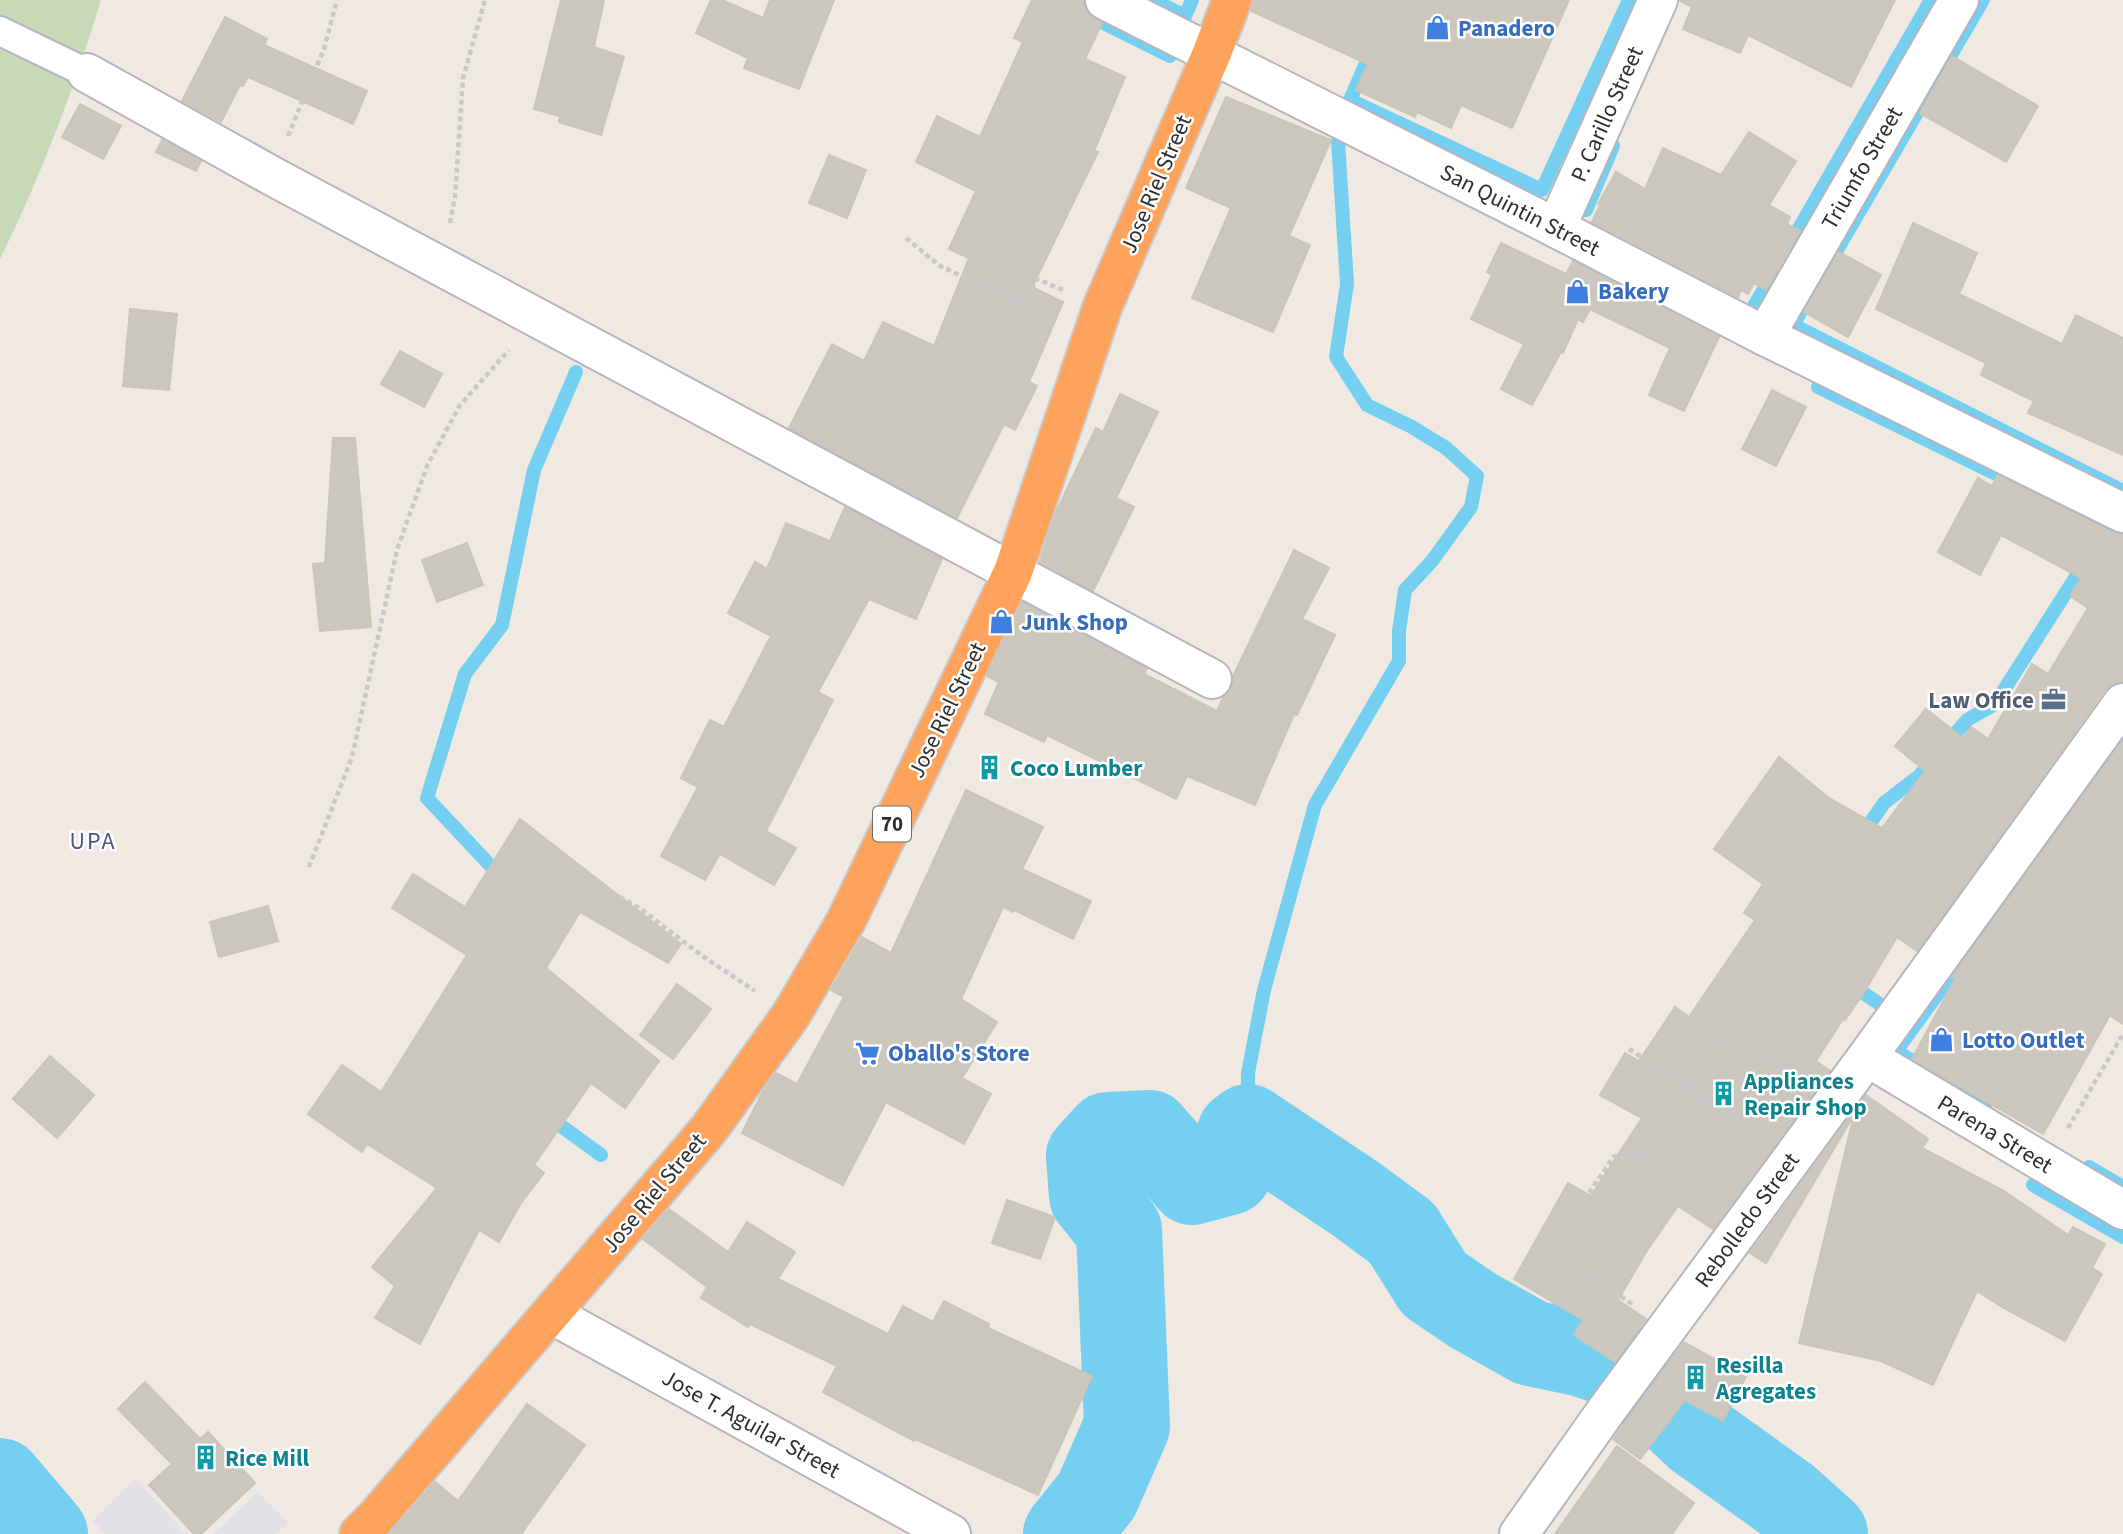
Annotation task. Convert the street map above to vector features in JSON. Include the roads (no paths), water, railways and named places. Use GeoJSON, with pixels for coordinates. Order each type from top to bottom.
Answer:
{"type":"FeatureCollection","features":[{"type":"Feature","properties":{"kind":"highway","name":"Jose Riel Street"},"geometry":{"type":"LineString","coordinates":[[359,1534],[709,1129],[791,1014],[846,921],[1013,572],[1102,308],[1212,53],[1232,0]]}},
{"type":"Feature","properties":{"kind":"street","name":"San Quintin Street"},"geometry":{"type":"LineString","coordinates":[[1105,0],[1765,336],[2123,513]]}},
{"type":"Feature","properties":{"kind":"street","name":"P. Carillo Street"},"geometry":{"type":"LineString","coordinates":[[1556,228],[1658,0]]}},
{"type":"Feature","properties":{"kind":"street","name":"Triumfo Street"},"geometry":{"type":"LineString","coordinates":[[1765,336],[1959,0]]}},
{"type":"Feature","properties":{"kind":"street"},"geometry":{"type":"LineString","coordinates":[[87,73],[274,177],[1212,679]]}},
{"type":"Feature","properties":{"kind":"street","name":"Rebolledo Street"},"geometry":{"type":"LineString","coordinates":[[1520,1534],[1608,1408],[2123,703]]}},
{"type":"Feature","properties":{"kind":"street","name":"Parena Street"},"geometry":{"type":"LineString","coordinates":[[1867,1057],[2123,1210]]}},
{"type":"Feature","properties":{"kind":"street","name":"Jose T. Aguilar Street"},"geometry":{"type":"LineString","coordinates":[[551,1314],[951,1534]]}},
{"type":"Feature","properties":{"kind":"lane"},"geometry":{"type":"LineString","coordinates":[[0,31],[87,73]]}},
{"type":"Feature","properties":{"kind":"waterway"},"geometry":{"type":"LineString","coordinates":[[1057,0],[1170,56]]}},
{"type":"Feature","properties":{"kind":"waterway"},"geometry":{"type":"LineString","coordinates":[[1153,0],[1185,16],[1192,0]]}},
{"type":"Feature","properties":{"kind":"waterway"},"geometry":{"type":"LineString","coordinates":[[1373,47],[1350,100],[1542,190],[1629,0]]}},
{"type":"Feature","properties":{"kind":"waterway"},"geometry":{"type":"LineString","coordinates":[[1790,244],[1931,0]]}},
{"type":"Feature","properties":{"kind":"waterway"},"geometry":{"type":"LineString","coordinates":[[1983,0],[1793,325],[2123,491]]}},
{"type":"Feature","properties":{"kind":"waterway"},"geometry":{"type":"LineString","coordinates":[[1248,1127],[1248,1073],[1264,990],[1315,805],[1399,661],[1399,631],[1405,590],[1432,561],[1471,507],[1477,476],[1446,448],[1412,427],[1367,405],[1336,357],[1347,284],[1338,141]]}},
{"type":"Feature","properties":{"kind":"waterway"},"geometry":{"type":"LineString","coordinates":[[1586,210],[1613,146]]}},
{"type":"Feature","properties":{"kind":"waterway"},"geometry":{"type":"LineString","coordinates":[[1754,306],[1773,274]]}},
{"type":"Feature","properties":{"kind":"waterway"},"geometry":{"type":"LineString","coordinates":[[502,878],[427,798],[465,674],[502,625],[534,470],[576,372]]}},
{"type":"Feature","properties":{"kind":"waterway"},"geometry":{"type":"LineString","coordinates":[[1818,387],[2107,528],[1995,704],[1967,720],[1919,776],[1884,803],[1862,835]]}},
{"type":"Feature","properties":{"kind":"waterway"},"geometry":{"type":"LineString","coordinates":[[1985,1105],[1896,1051],[2123,740]]}},
{"type":"Feature","properties":{"kind":"waterway"},"geometry":{"type":"LineString","coordinates":[[1850,984],[1890,1011],[1885,1018]]}},
{"type":"Feature","properties":{"kind":"waterway"},"geometry":{"type":"LineString","coordinates":[[546,1115],[601,1155]]}},
{"type":"Feature","properties":{"kind":"waterway"},"geometry":{"type":"LineString","coordinates":[[1066,1534],[1097,1495],[1127,1426],[1119,1230],[1092,1196],[1089,1156],[1108,1135],[1149,1133],[1192,1182],[1229,1172],[1240,1133],[1248,1127],[1402,1233],[1434,1284],[1474,1311],[1531,1343],[1583,1354],[1627,1369]]}},
{"type":"Feature","properties":{"kind":"waterway"},"geometry":{"type":"LineString","coordinates":[[2089,1167],[2123,1187]]}},
{"type":"Feature","properties":{"kind":"waterway"},"geometry":{"type":"LineString","coordinates":[[2033,1185],[2123,1237]]}},
{"type":"Feature","properties":{"kind":"waterway"},"geometry":{"type":"LineString","coordinates":[[1643,1384],[1698,1436],[1786,1499],[1825,1534]]}},
{"type":"Feature","properties":{"kind":"waterway"},"geometry":{"type":"LineString","coordinates":[[0,1481],[45,1534]]}},
{"type":"Feature","properties":{"kind":"place","name":"Panadero"},"geometry":{"type":"Point","coordinates":[1438,28]}},
{"type":"Feature","properties":{"kind":"place","name":"Bakery"},"geometry":{"type":"Point","coordinates":[1578,291]}},
{"type":"Feature","properties":{"kind":"place","name":"Junk Shop"},"geometry":{"type":"Point","coordinates":[1001,622]}},
{"type":"Feature","properties":{"kind":"place","name":"Law Office"},"geometry":{"type":"Point","coordinates":[2054,700]}},
{"type":"Feature","properties":{"kind":"place","name":"Coco Lumber"},"geometry":{"type":"Point","coordinates":[990,768]}},
{"type":"Feature","properties":{"kind":"place","name":"Lotto Outlet"},"geometry":{"type":"Point","coordinates":[1942,1040]}},
{"type":"Feature","properties":{"kind":"place","name":"Oballo's Store"},"geometry":{"type":"Point","coordinates":[868,1053]}},
{"type":"Feature","properties":{"kind":"place","name":"Appliances Repair Shop"},"geometry":{"type":"Point","coordinates":[1724,1094]}},
{"type":"Feature","properties":{"kind":"place","name":"Resilla Agregates"},"geometry":{"type":"Point","coordinates":[1696,1378]}},
{"type":"Feature","properties":{"kind":"place","name":"Rice Mill"},"geometry":{"type":"Point","coordinates":[205,1458]}},
{"type":"Feature","properties":{"kind":"district","name":"UPA"},"geometry":{"type":"Point","coordinates":[93,841]}}]}
